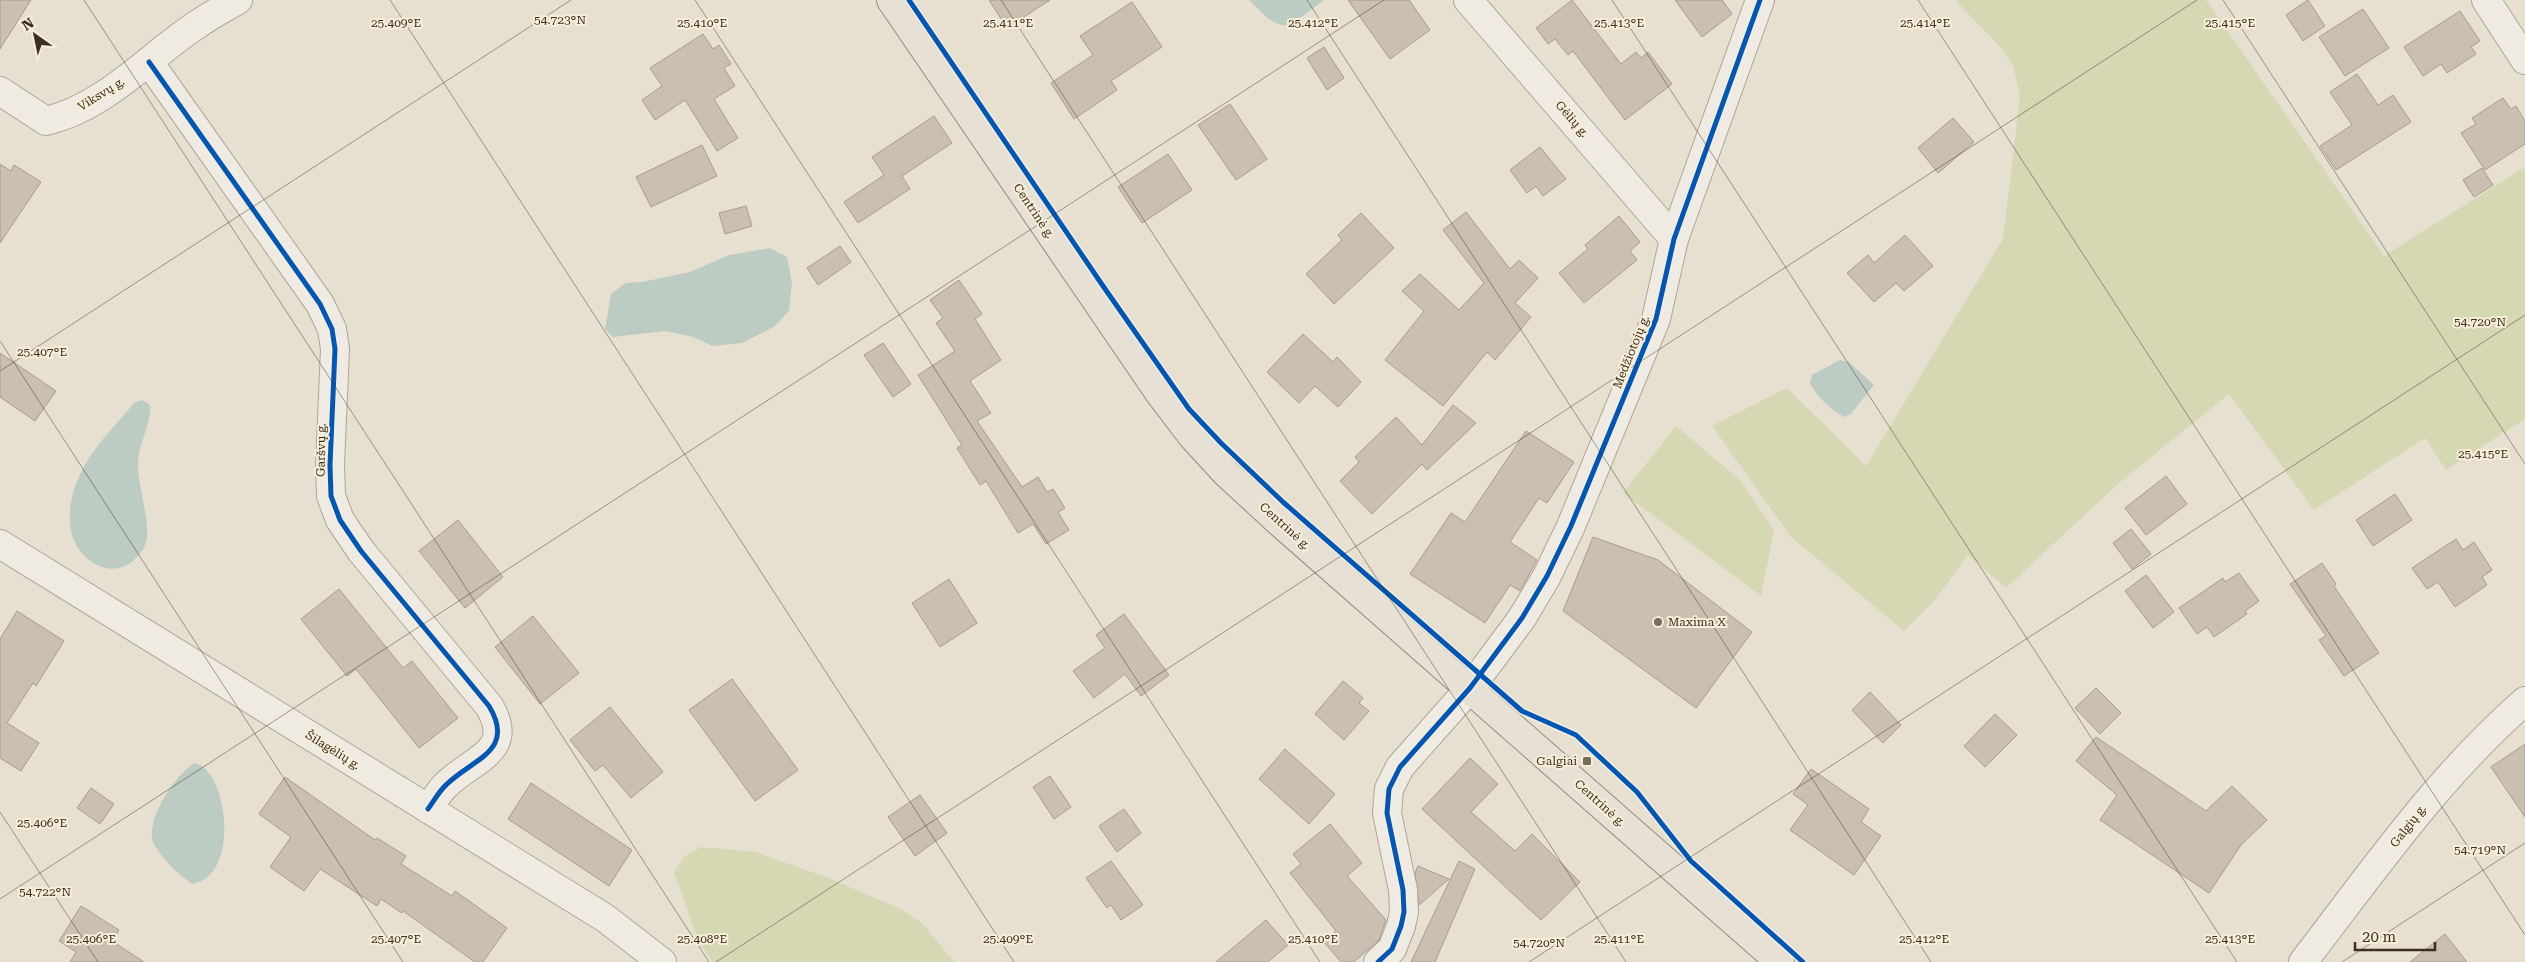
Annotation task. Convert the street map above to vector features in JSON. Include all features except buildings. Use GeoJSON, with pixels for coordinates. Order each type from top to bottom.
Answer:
{"type":"FeatureCollection","features":[{"type":"Feature","properties":{"kind":"main road","name":"Centrinė g."},"geometry":{"type":"LineString","coordinates":[[891,0],[1115,331],[1192,436],[1226,473],[1278,521],[1780,962]]}},
{"type":"Feature","properties":{"kind":"street","name":"Viksvų g."},"geometry":{"type":"LineString","coordinates":[[0,92],[46,121],[58,118],[105,94],[195,26],[238,0]]}},
{"type":"Feature","properties":{"kind":"street","name":"Gėlių g."},"geometry":{"type":"LineString","coordinates":[[1468,0],[1674,240]]}},
{"type":"Feature","properties":{"kind":"street","name":"Medžiotojų g."},"geometry":{"type":"LineString","coordinates":[[1378,962],[1392,949],[1404,912],[1403,890],[1387,813],[1389,789],[1400,767],[1470,688],[1522,618],[1547,576],[1570,526],[1656,319],[1674,240],[1760,0]]}},
{"type":"Feature","properties":{"kind":"street"},"geometry":{"type":"LineString","coordinates":[[2486,0],[2525,60]]}},
{"type":"Feature","properties":{"kind":"street","name":"Garšvų g."},"geometry":{"type":"LineString","coordinates":[[149,62],[320,304],[332,329],[335,350],[330,465],[331,496],[340,520],[362,551],[489,706],[498,721],[499,734],[492,749],[446,784],[428,809]]}},
{"type":"Feature","properties":{"kind":"street","name":"Šilagėlių g."},"geometry":{"type":"LineString","coordinates":[[0,544],[605,918],[662,962]]}},
{"type":"Feature","properties":{"kind":"street","name":"Galgių g."},"geometry":{"type":"LineString","coordinates":[[2303,962],[2432,795],[2465,757],[2525,701]]}},
{"type":"Feature","properties":{"kind":"green space"},"geometry":{"type":"Polygon","coordinates":[[[1955,0],[2206,0],[2384,256],[2525,167],[2525,419],[2446,470],[2425,438],[2314,510],[2229,394],[2118,484],[2006,588],[1968,555],[1934,601],[1904,631],[1791,537],[1712,426],[1787,388],[1866,466],[2003,239],[2020,96],[2013,66],[2001,48],[1955,0]]]}},
{"type":"Feature","properties":{"kind":"green space"},"geometry":{"type":"Polygon","coordinates":[[[1676,426],[1740,480],[1774,530],[1761,596],[1623,493],[1676,426]]]}},
{"type":"Feature","properties":{"kind":"green space"},"geometry":{"type":"Polygon","coordinates":[[[701,847],[755,852],[826,877],[901,909],[922,923],[954,962],[713,962],[699,943],[674,872],[685,856],[701,847]]]}},
{"type":"Feature","properties":{"kind":"shaded area"},"geometry":{"type":"Polygon","coordinates":[[[1249,0],[1324,0],[1291,25],[1284,25],[1273,22],[1249,0]]]}},
{"type":"Feature","properties":{"kind":"shaded area"},"geometry":{"type":"Polygon","coordinates":[[[770,248],[787,257],[792,283],[789,311],[775,326],[742,343],[712,346],[693,337],[665,331],[613,337],[605,329],[611,294],[626,283],[642,282],[690,272],[729,255],[770,248]]]}},
{"type":"Feature","properties":{"kind":"shaded area"},"geometry":{"type":"Polygon","coordinates":[[[1840,360],[1849,362],[1874,385],[1851,414],[1845,417],[1835,412],[1825,403],[1810,383],[1812,375],[1840,360]]]}},
{"type":"Feature","properties":{"kind":"shaded area"},"geometry":{"type":"Polygon","coordinates":[[[142,400],[150,405],[149,419],[140,449],[138,464],[146,515],[146,542],[143,550],[133,561],[115,569],[106,568],[89,560],[76,544],[70,522],[72,499],[83,468],[89,458],[134,403],[142,400]]]}},
{"type":"Feature","properties":{"kind":"shaded area"},"geometry":{"type":"Polygon","coordinates":[[[194,763],[205,769],[215,782],[221,801],[224,822],[223,843],[218,862],[208,877],[192,884],[175,870],[158,850],[152,838],[152,828],[165,796],[179,777],[194,763]]]}},
{"type":"Feature","properties":{"kind":"cycle path"},"geometry":{"type":"LineString","coordinates":[[909,0],[1189,409],[1221,443],[1283,502],[1522,711],[1576,735],[1637,792],[1691,861],[1803,962]]}},
{"type":"Feature","properties":{"kind":"cycle path"},"geometry":{"type":"LineString","coordinates":[[1378,962],[1392,949],[1404,912],[1403,890],[1387,813],[1389,789],[1400,767],[1470,688],[1522,618],[1547,576],[1571,526],[1656,319],[1674,239],[1760,0]]}},
{"type":"Feature","properties":{"kind":"cycle path"},"geometry":{"type":"LineString","coordinates":[[149,62],[320,304],[332,329],[335,349],[330,465],[331,496],[340,520],[361,551],[489,706],[496,721],[498,734],[495,744],[479,760],[447,784],[428,809]]}},
{"type":"Feature","properties":{"kind":"place","name":"Maxima X"},"geometry":{"type":"Point","coordinates":[1658,622]}},
{"type":"Feature","properties":{"kind":"place","name":"Galgiai"},"geometry":{"type":"Point","coordinates":[1587,761]}}]}
